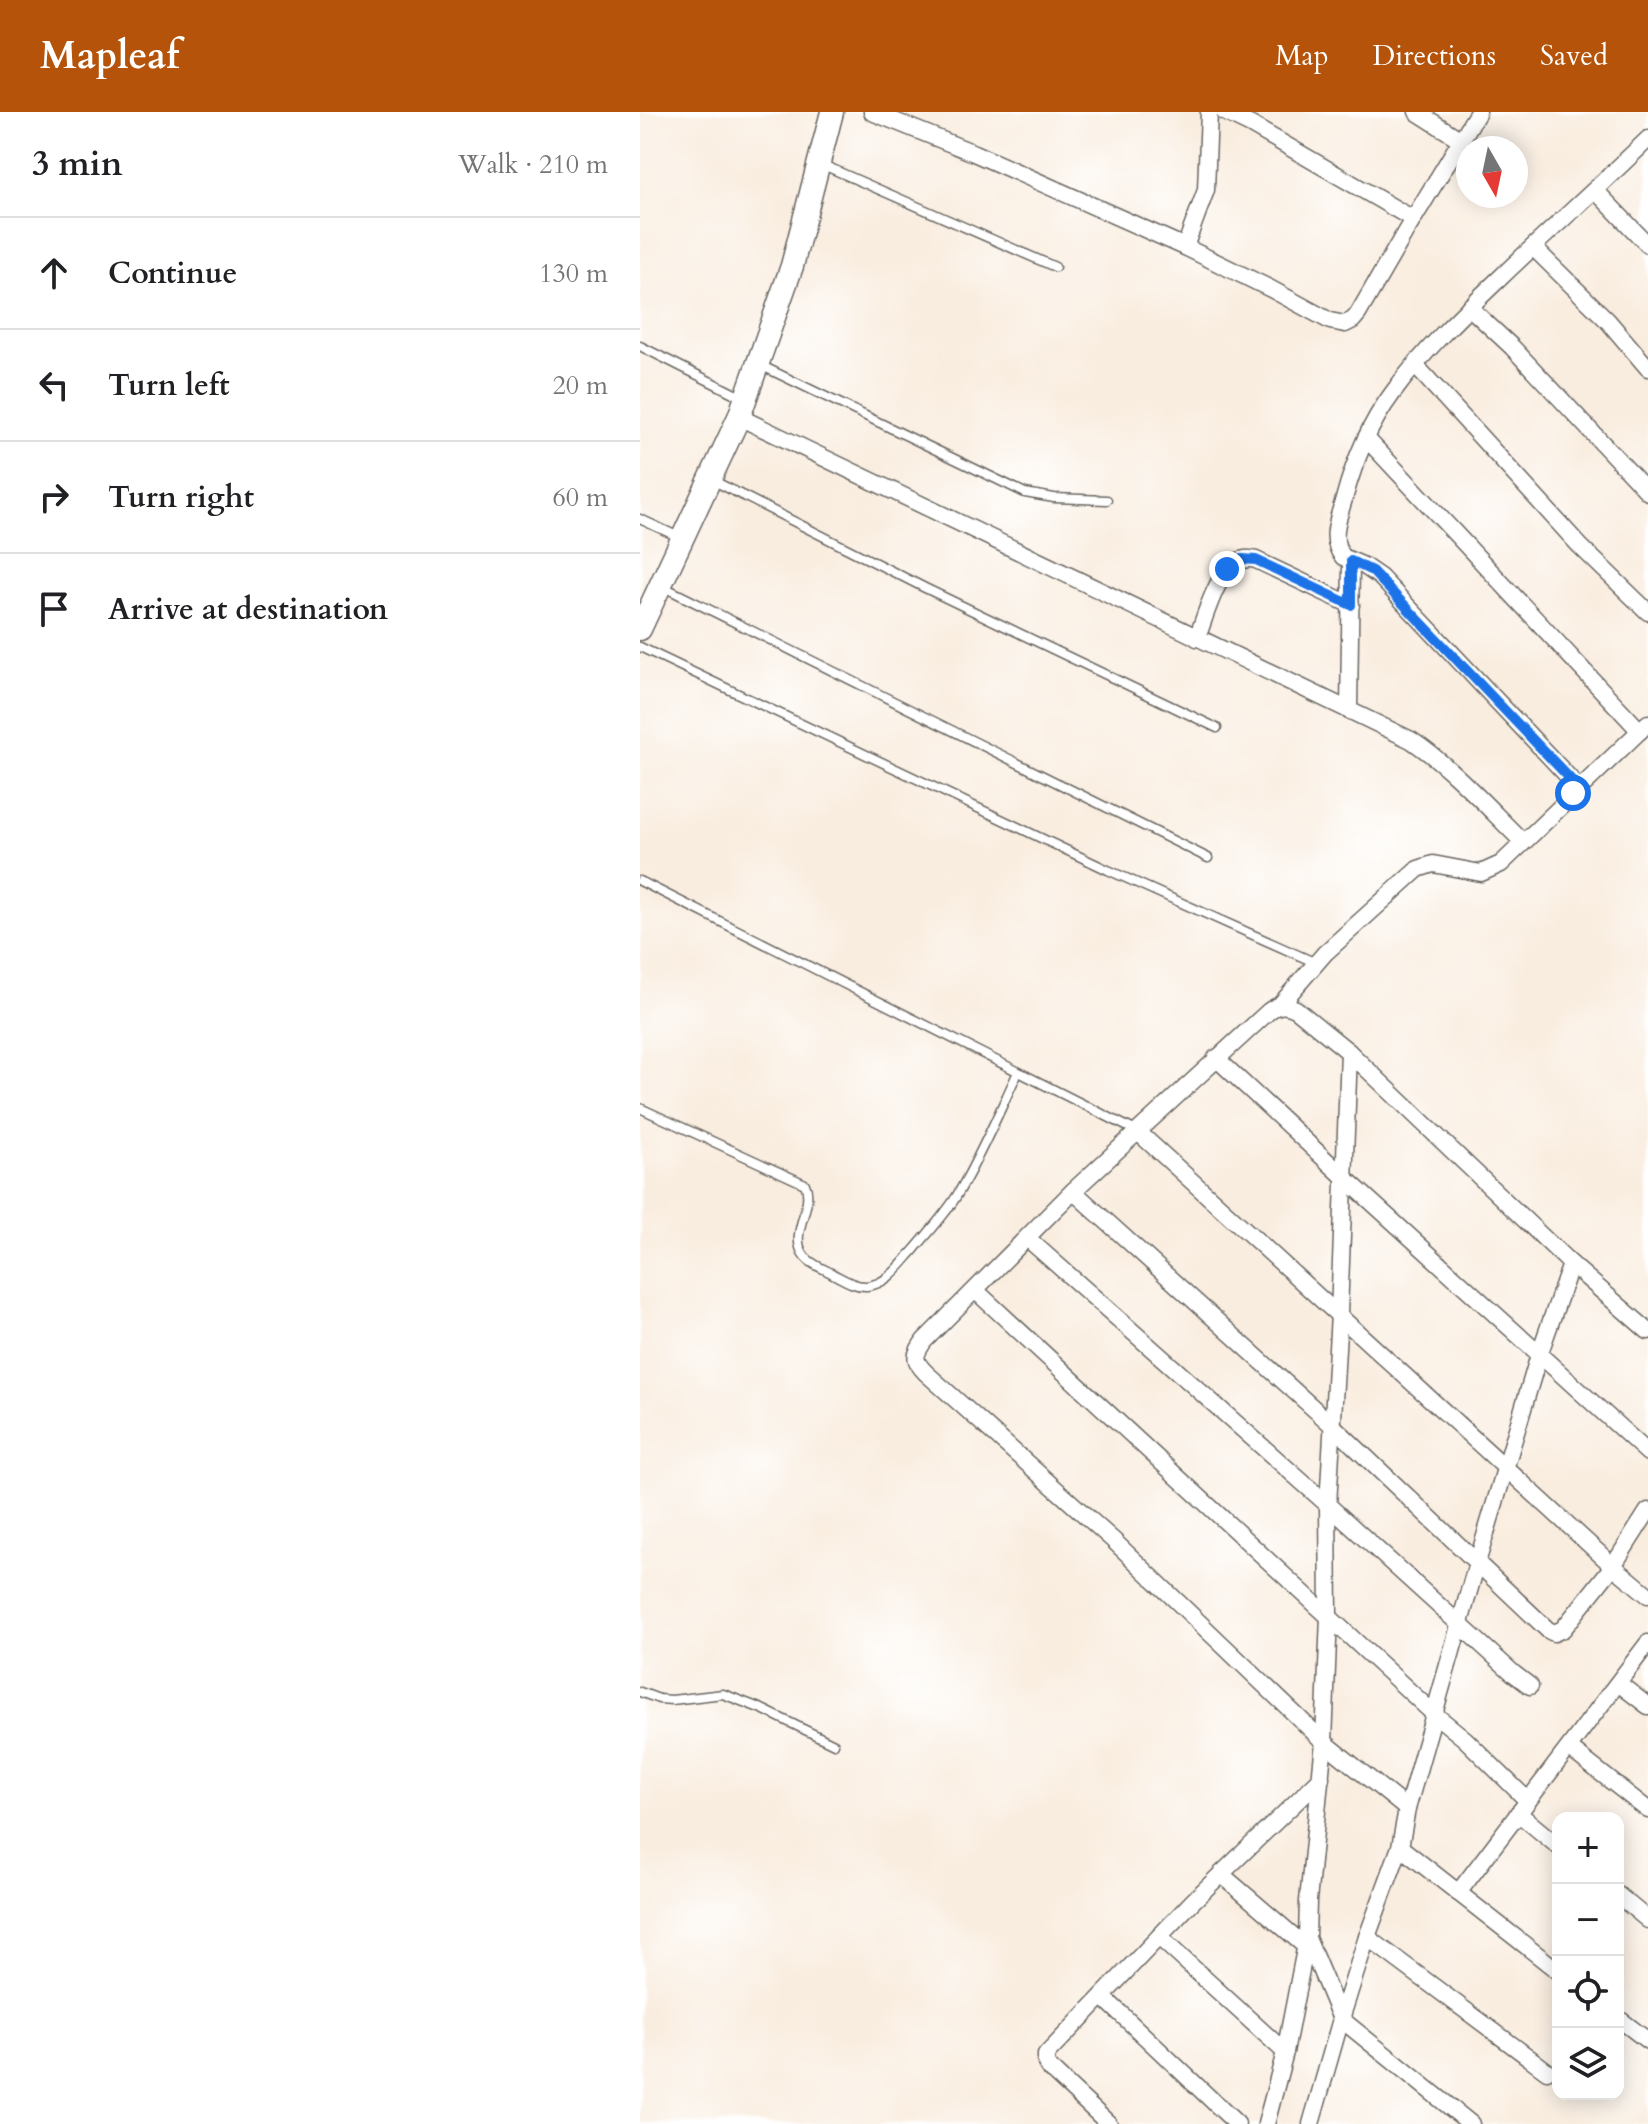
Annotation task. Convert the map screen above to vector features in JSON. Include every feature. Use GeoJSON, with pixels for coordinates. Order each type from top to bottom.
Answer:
{"type":"FeatureCollection","features":[{"type":"Feature","properties":{"kind":"main road"},"geometry":{"type":"LineString","coordinates":[[640,629],[743,408],[792,266],[832,112]]}},
{"type":"Feature","properties":{"kind":"street"},"geometry":{"type":"LineString","coordinates":[[872,112],[974,153],[1185,247],[1330,321],[1345,324],[1358,314],[1456,148]]}},
{"type":"Feature","properties":{"kind":"street"},"geometry":{"type":"LineString","coordinates":[[1185,247],[1206,190],[1209,112]]}},
{"type":"Feature","properties":{"kind":"street"},"geometry":{"type":"LineString","coordinates":[[1224,112],[1413,219]]}},
{"type":"Feature","properties":{"kind":"street"},"geometry":{"type":"LineString","coordinates":[[1417,112],[1456,137]]}},
{"type":"Feature","properties":{"kind":"street"},"geometry":{"type":"LineString","coordinates":[[1463,136],[1478,112]]}},
{"type":"Feature","properties":{"kind":"street"},"geometry":{"type":"LineString","coordinates":[[1579,788],[1380,577],[1340,554],[1336,545],[1336,525],[1351,471],[1366,438],[1390,396],[1415,365],[1469,307],[1648,139]]}},
{"type":"Feature","properties":{"kind":"street"},"geometry":{"type":"LineString","coordinates":[[1595,190],[1648,245]]}},
{"type":"Feature","properties":{"kind":"street"},"geometry":{"type":"LineString","coordinates":[[1533,247],[1608,321],[1648,368]]}},
{"type":"Feature","properties":{"kind":"street"},"geometry":{"type":"LineString","coordinates":[[1469,307],[1512,347],[1648,492]]}},
{"type":"Feature","properties":{"kind":"street"},"geometry":{"type":"LineString","coordinates":[[1415,365],[1580,546],[1648,612]]}},
{"type":"Feature","properties":{"kind":"street"},"geometry":{"type":"LineString","coordinates":[[743,408],[1197,638],[1384,726],[1430,753],[1523,842]]}},
{"type":"Feature","properties":{"kind":"street"},"geometry":{"type":"LineString","coordinates":[[1366,438],[1644,727],[1501,864],[1481,873],[1433,864],[1418,869],[1316,963],[1280,1005],[1216,1058],[1073,1191],[924,1341],[915,1358],[918,1366],[1114,1541],[1324,1742],[1407,1809]]}},
{"type":"Feature","properties":{"kind":"street"},"geometry":{"type":"LineString","coordinates":[[1197,638],[1219,583],[1227,569],[1242,559],[1256,560],[1351,605]]}},
{"type":"Feature","properties":{"kind":"street"},"geometry":{"type":"LineString","coordinates":[[1349,711],[1351,561]]}},
{"type":"Feature","properties":{"kind":"street"},"geometry":{"type":"LineString","coordinates":[[1280,1005],[1296,1009],[1349,1052],[1571,1264],[1648,1331]]}},
{"type":"Feature","properties":{"kind":"street"},"geometry":{"type":"LineString","coordinates":[[1266,2124],[1285,2052],[1306,1942],[1324,1742],[1329,1616],[1328,1505],[1349,1052]]}},
{"type":"Feature","properties":{"kind":"street"},"geometry":{"type":"LineString","coordinates":[[1216,1058],[1648,1453]]}},
{"type":"Feature","properties":{"kind":"street"},"geometry":{"type":"LineString","coordinates":[[1138,1132],[1648,1595]]}},
{"type":"Feature","properties":{"kind":"street"},"geometry":{"type":"LineString","coordinates":[[1073,1191],[1333,1426],[1548,1630],[1554,1633],[1563,1629],[1613,1566],[1648,1511]]}},
{"type":"Feature","properties":{"kind":"street"},"geometry":{"type":"LineString","coordinates":[[1027,1238],[1530,1686]]}},
{"type":"Feature","properties":{"kind":"street"},"geometry":{"type":"LineString","coordinates":[[1311,2124],[1367,1937],[1400,1847],[1433,1713],[1539,1355],[1571,1264]]}},
{"type":"Feature","properties":{"kind":"street"},"geometry":{"type":"LineString","coordinates":[[975,1290],[1433,1713],[1465,1739],[1552,1839]]}},
{"type":"Feature","properties":{"kind":"street"},"geometry":{"type":"LineString","coordinates":[[1458,1893],[1648,1643]]}},
{"type":"Feature","properties":{"kind":"street"},"geometry":{"type":"LineString","coordinates":[[1618,1683],[1648,1706]]}},
{"type":"Feature","properties":{"kind":"street"},"geometry":{"type":"LineString","coordinates":[[1569,1748],[1648,1810]]}},
{"type":"Feature","properties":{"kind":"street"},"geometry":{"type":"LineString","coordinates":[[1109,2124],[1049,2068],[1046,2059],[1049,2052],[1221,1874],[1321,1778]]}},
{"type":"Feature","properties":{"kind":"street"},"geometry":{"type":"LineString","coordinates":[[1400,1847],[1552,1966]]}},
{"type":"Feature","properties":{"kind":"street"},"geometry":{"type":"LineString","coordinates":[[1221,1874],[1306,1942],[1341,2019],[1471,2124]]}},
{"type":"Feature","properties":{"kind":"street"},"geometry":{"type":"LineString","coordinates":[[1624,1900],[1648,1920]]}},
{"type":"Feature","properties":{"kind":"street"},"geometry":{"type":"LineString","coordinates":[[1159,1937],[1285,2052]]}},
{"type":"Feature","properties":{"kind":"street"},"geometry":{"type":"LineString","coordinates":[[1367,1937],[1547,2071]]}},
{"type":"Feature","properties":{"kind":"street"},"geometry":{"type":"LineString","coordinates":[[1103,1997],[1237,2124]]}},
{"type":"Feature","properties":{"kind":"street"},"geometry":{"type":"LineString","coordinates":[[1624,2023],[1648,2041]]}},
{"type":"Feature","properties":{"kind":"lane"},"geometry":{"type":"LineString","coordinates":[[819,163],[1055,267]]}},
{"type":"Feature","properties":{"kind":"lane"},"geometry":{"type":"LineString","coordinates":[[640,346],[743,408]]}},
{"type":"Feature","properties":{"kind":"lane"},"geometry":{"type":"LineString","coordinates":[[758,364],[1025,493],[1054,498],[1107,500]]}},
{"type":"Feature","properties":{"kind":"lane"},"geometry":{"type":"LineString","coordinates":[[710,480],[925,588],[1217,728]]}},
{"type":"Feature","properties":{"kind":"lane"},"geometry":{"type":"LineString","coordinates":[[640,519],[682,539]]}},
{"type":"Feature","properties":{"kind":"lane"},"geometry":{"type":"LineString","coordinates":[[661,586],[1208,858]]}},
{"type":"Feature","properties":{"kind":"lane"},"geometry":{"type":"LineString","coordinates":[[640,647],[1108,870],[1316,963]]}},
{"type":"Feature","properties":{"kind":"lane"},"geometry":{"type":"LineString","coordinates":[[640,881],[1138,1132]]}},
{"type":"Feature","properties":{"kind":"lane"},"geometry":{"type":"LineString","coordinates":[[640,1108],[805,1184],[809,1192],[799,1240],[800,1251],[807,1260],[844,1280],[867,1286],[893,1273],[954,1199],[1018,1072]]}},
{"type":"Feature","properties":{"kind":"lane"},"geometry":{"type":"LineString","coordinates":[[640,1692],[672,1700],[723,1694],[834,1744]]}},
{"type":"Feature","properties":{"kind":"route"},"geometry":{"type":"LineString","coordinates":[[1227,569],[1234,562],[1250,558],[1351,605],[1351,561],[1372,571],[1579,788],[1573,793]]}}]}
